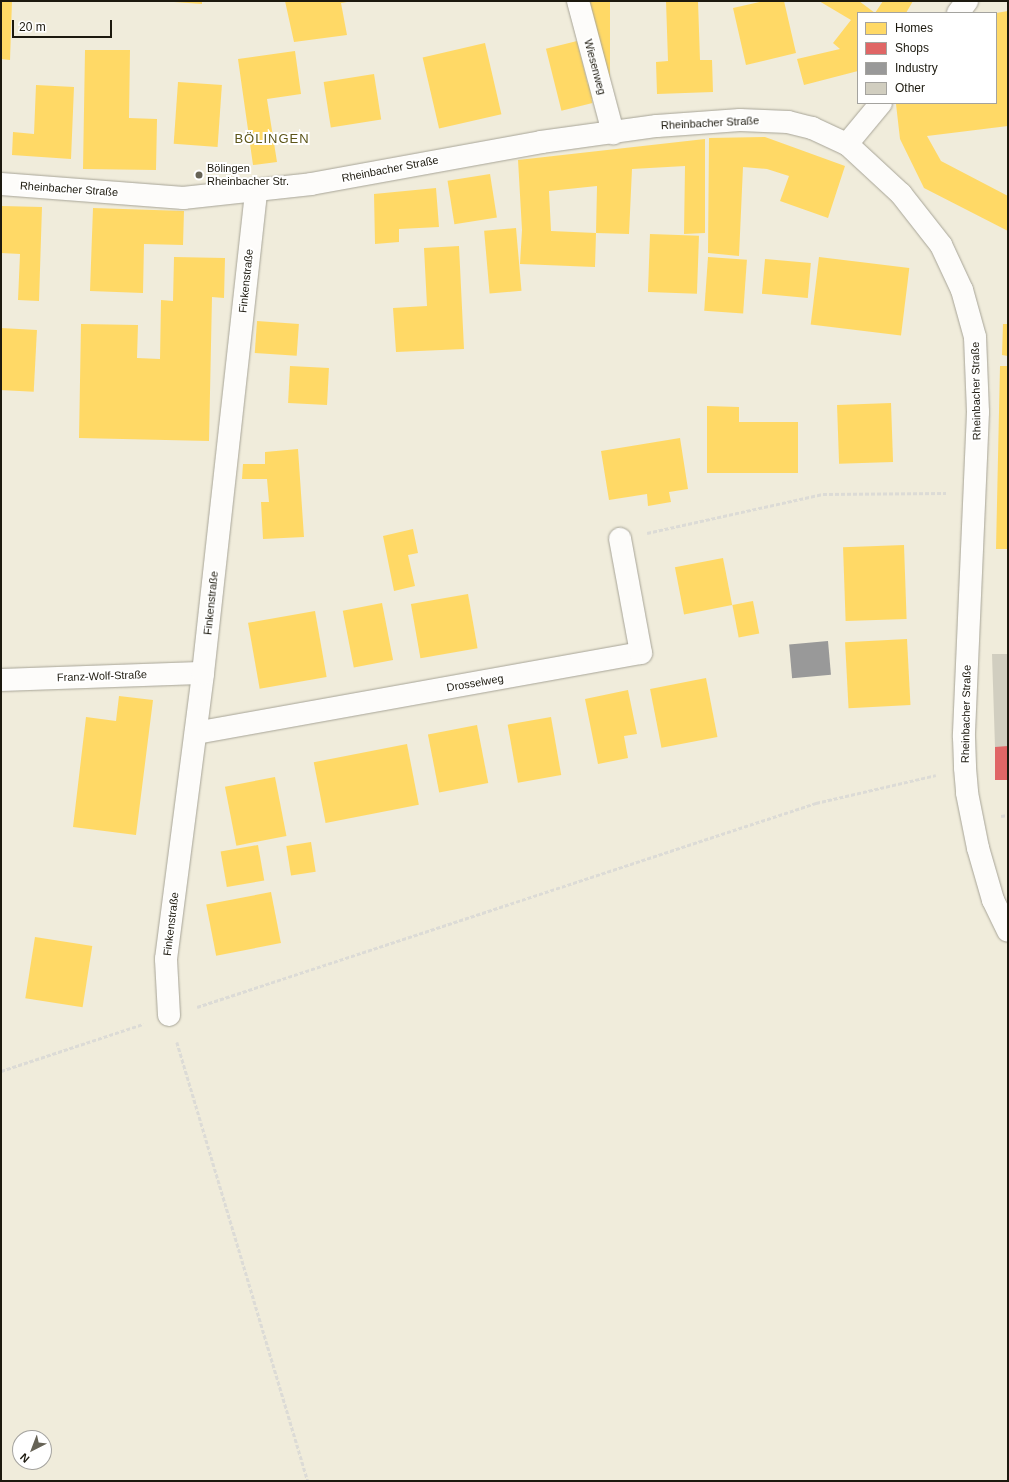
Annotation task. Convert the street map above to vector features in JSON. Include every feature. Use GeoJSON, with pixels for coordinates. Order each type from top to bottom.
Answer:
{"type":"FeatureCollection","features":[{"type":"Feature","properties":{"kind":"street","name":"Wiesenweg"},"geometry":{"type":"LineString","coordinates":[[578,1],[613,133]]}},
{"type":"Feature","properties":{"kind":"street"},"geometry":{"type":"LineString","coordinates":[[959,12],[967,1]]}},
{"type":"Feature","properties":{"kind":"street"},"geometry":{"type":"LineString","coordinates":[[847,144],[880,104]]}},
{"type":"Feature","properties":{"kind":"street","name":"Rheinbacher Straße"},"geometry":{"type":"LineString","coordinates":[[1,184],[183,198],[256,190],[367,174],[504,147],[697,122],[763,120],[812,128],[847,144],[879,172],[919,215],[941,245],[962,290],[975,337],[978,412],[964,737],[965,768],[967,793],[978,848],[993,900],[1008,931]]}},
{"type":"Feature","properties":{"kind":"street","name":"Finkenstraße"},"geometry":{"type":"LineString","coordinates":[[169,1015],[166,958],[204,673],[256,190]]}},
{"type":"Feature","properties":{"kind":"street","name":"Drosselweg"},"geometry":{"type":"LineString","coordinates":[[196,733],[641,652],[620,539]]}},
{"type":"Feature","properties":{"kind":"street","name":"Franz-Wolf-Straße"},"geometry":{"type":"LineString","coordinates":[[1,680],[204,673]]}},
{"type":"Feature","properties":{"kind":"path"},"geometry":{"type":"LineString","coordinates":[[620,539],[823,494],[974,492]]}},
{"type":"Feature","properties":{"kind":"path"},"geometry":{"type":"LineString","coordinates":[[252,990],[816,803],[965,768]]}},
{"type":"Feature","properties":{"kind":"path"},"geometry":{"type":"LineString","coordinates":[[169,1015],[308,1481]]}},
{"type":"Feature","properties":{"kind":"path"},"geometry":{"type":"LineString","coordinates":[[1,1071],[85,1042]]}},
{"type":"Feature","properties":{"kind":"building: Homes"},"geometry":{"type":"Polygon","coordinates":[[[1,1],[12,1],[10,60],[1,59],[1,1]]]}},
{"type":"Feature","properties":{"kind":"building: Homes"},"geometry":{"type":"Polygon","coordinates":[[[160,1],[202,1],[202,4],[160,1]]]}},
{"type":"Feature","properties":{"kind":"building: Homes"},"geometry":{"type":"Polygon","coordinates":[[[285,1],[353,1],[341,3],[347,35],[294,42],[285,1]]]}},
{"type":"Feature","properties":{"kind":"building: Homes"},"geometry":{"type":"Polygon","coordinates":[[[588,1],[610,1],[610,99],[588,99],[588,1]]]}},
{"type":"Feature","properties":{"kind":"building: Homes"},"geometry":{"type":"Polygon","coordinates":[[[666,1],[698,1],[700,60],[712,60],[713,92],[657,94],[656,62],[668,61],[666,1]]]}},
{"type":"Feature","properties":{"kind":"building: Homes"},"geometry":{"type":"Polygon","coordinates":[[[764,1],[784,1],[796,53],[746,65],[733,8],[764,1]]]}},
{"type":"Feature","properties":{"kind":"building: Homes"},"geometry":{"type":"Polygon","coordinates":[[[819,1],[859,1],[874,12],[857,12],[857,71],[804,85],[797,59],[840,49],[833,43],[851,20],[819,1]]]}},
{"type":"Feature","properties":{"kind":"building: Homes"},"geometry":{"type":"Polygon","coordinates":[[[883,1],[913,1],[907,12],[876,12],[883,1]]]}},
{"type":"Feature","properties":{"kind":"building: Homes"},"geometry":{"type":"Polygon","coordinates":[[[1008,11],[1008,126],[927,136],[941,161],[1008,196],[1008,231],[924,188],[900,139],[896,104],[997,104],[997,13],[1008,11]]]}},
{"type":"Feature","properties":{"kind":"building: Homes"},"geometry":{"type":"Polygon","coordinates":[[[577,41],[592,103],[561,111],[546,49],[577,41]]]}},
{"type":"Feature","properties":{"kind":"building: Homes"},"geometry":{"type":"Polygon","coordinates":[[[485,43],[501,114],[439,129],[423,57],[485,43]]]}},
{"type":"Feature","properties":{"kind":"building: Homes"},"geometry":{"type":"Polygon","coordinates":[[[85,50],[130,50],[129,118],[157,119],[156,170],[83,169],[85,50]]]}},
{"type":"Feature","properties":{"kind":"building: Homes"},"geometry":{"type":"Polygon","coordinates":[[[295,51],[301,94],[267,99],[277,162],[253,165],[238,59],[295,51]]]}},
{"type":"Feature","properties":{"kind":"building: Homes"},"geometry":{"type":"Polygon","coordinates":[[[374,74],[381,119],[331,127],[324,82],[374,74]]]}},
{"type":"Feature","properties":{"kind":"building: Homes"},"geometry":{"type":"Polygon","coordinates":[[[178,82],[222,85],[218,147],[174,144],[178,82]]]}},
{"type":"Feature","properties":{"kind":"building: Homes"},"geometry":{"type":"Polygon","coordinates":[[[36,85],[74,87],[71,159],[12,155],[13,132],[34,134],[36,85]]]}},
{"type":"Feature","properties":{"kind":"building: Homes"},"geometry":{"type":"Polygon","coordinates":[[[765,137],[845,166],[828,218],[780,201],[789,176],[767,169],[743,167],[739,256],[708,253],[709,138],[765,137]]]}},
{"type":"Feature","properties":{"kind":"building: Homes"},"geometry":{"type":"Polygon","coordinates":[[[705,139],[705,233],[684,234],[685,166],[632,169],[629,234],[596,233],[595,267],[520,264],[522,230],[518,160],[705,139]],[[597,186],[549,191],[551,231],[596,233],[597,186]]]}},
{"type":"Feature","properties":{"kind":"building: Homes"},"geometry":{"type":"Polygon","coordinates":[[[490,174],[497,217],[454,224],[448,181],[490,174]]]}},
{"type":"Feature","properties":{"kind":"building: Homes"},"geometry":{"type":"Polygon","coordinates":[[[436,188],[439,227],[399,229],[399,242],[375,244],[374,194],[436,188]]]}},
{"type":"Feature","properties":{"kind":"building: Homes"},"geometry":{"type":"Polygon","coordinates":[[[1,206],[42,207],[39,301],[18,300],[20,254],[1,253],[1,206]]]}},
{"type":"Feature","properties":{"kind":"building: Homes"},"geometry":{"type":"Polygon","coordinates":[[[93,208],[184,211],[183,245],[144,244],[143,293],[90,291],[93,208]]]}},
{"type":"Feature","properties":{"kind":"building: Homes"},"geometry":{"type":"Polygon","coordinates":[[[516,228],[521,291],[490,294],[484,231],[516,228]]]}},
{"type":"Feature","properties":{"kind":"building: Homes"},"geometry":{"type":"Polygon","coordinates":[[[650,234],[699,236],[697,294],[648,292],[650,234]]]}},
{"type":"Feature","properties":{"kind":"building: Homes"},"geometry":{"type":"Polygon","coordinates":[[[459,246],[464,349],[396,352],[393,308],[427,306],[424,248],[459,246]]]}},
{"type":"Feature","properties":{"kind":"building: Homes"},"geometry":{"type":"Polygon","coordinates":[[[174,257],[225,258],[224,298],[212,297],[209,441],[79,438],[81,324],[138,325],[137,358],[160,359],[161,300],[173,301],[174,257]]]}},
{"type":"Feature","properties":{"kind":"building: Homes"},"geometry":{"type":"Polygon","coordinates":[[[708,257],[747,260],[743,314],[704,311],[708,257]]]}},
{"type":"Feature","properties":{"kind":"building: Homes"},"geometry":{"type":"Polygon","coordinates":[[[819,257],[909,268],[901,336],[811,324],[819,257]]]}},
{"type":"Feature","properties":{"kind":"building: Homes"},"geometry":{"type":"Polygon","coordinates":[[[765,259],[811,263],[808,298],[762,294],[765,259]]]}},
{"type":"Feature","properties":{"kind":"building: Homes"},"geometry":{"type":"Polygon","coordinates":[[[257,321],[299,324],[297,356],[255,353],[257,321]]]}},
{"type":"Feature","properties":{"kind":"building: Homes"},"geometry":{"type":"Polygon","coordinates":[[[1003,324],[1008,324],[1008,356],[1002,355],[1003,324]]]}},
{"type":"Feature","properties":{"kind":"building: Homes"},"geometry":{"type":"Polygon","coordinates":[[[1,328],[37,330],[34,392],[1,390],[1,328]]]}},
{"type":"Feature","properties":{"kind":"building: Homes"},"geometry":{"type":"Polygon","coordinates":[[[290,366],[329,368],[327,405],[288,403],[290,366]]]}},
{"type":"Feature","properties":{"kind":"building: Homes"},"geometry":{"type":"Polygon","coordinates":[[[1000,366],[1008,366],[1008,549],[996,549],[1000,366]]]}},
{"type":"Feature","properties":{"kind":"building: Homes"},"geometry":{"type":"Polygon","coordinates":[[[891,403],[893,462],[839,464],[837,405],[891,403]]]}},
{"type":"Feature","properties":{"kind":"building: Homes"},"geometry":{"type":"Polygon","coordinates":[[[707,406],[739,407],[739,422],[798,422],[798,473],[707,473],[707,406]]]}},
{"type":"Feature","properties":{"kind":"building: Homes"},"geometry":{"type":"Polygon","coordinates":[[[680,438],[688,489],[669,492],[671,502],[648,506],[647,494],[609,500],[601,451],[680,438]]]}},
{"type":"Feature","properties":{"kind":"building: Homes"},"geometry":{"type":"Polygon","coordinates":[[[298,449],[304,537],[263,539],[261,502],[269,502],[267,479],[242,479],[243,464],[265,464],[265,452],[298,449]]]}},
{"type":"Feature","properties":{"kind":"building: Homes"},"geometry":{"type":"Polygon","coordinates":[[[413,529],[418,553],[408,555],[415,586],[394,591],[383,536],[413,529]]]}},
{"type":"Feature","properties":{"kind":"building: Homes"},"geometry":{"type":"Polygon","coordinates":[[[904,545],[907,619],[846,621],[843,547],[904,545]]]}},
{"type":"Feature","properties":{"kind":"building: Homes"},"geometry":{"type":"Polygon","coordinates":[[[723,558],[732,605],[684,614],[675,567],[723,558]]]}},
{"type":"Feature","properties":{"kind":"building: Homes"},"geometry":{"type":"Polygon","coordinates":[[[468,594],[478,648],[420,658],[411,604],[468,594]]]}},
{"type":"Feature","properties":{"kind":"building: Homes"},"geometry":{"type":"Polygon","coordinates":[[[753,601],[759,633],[739,637],[732,605],[753,601]]]}},
{"type":"Feature","properties":{"kind":"building: Homes"},"geometry":{"type":"Polygon","coordinates":[[[382,603],[393,660],[354,668],[343,611],[382,603]]]}},
{"type":"Feature","properties":{"kind":"building: Homes"},"geometry":{"type":"Polygon","coordinates":[[[315,611],[327,677],[260,689],[248,623],[315,611]]]}},
{"type":"Feature","properties":{"kind":"building: Homes"},"geometry":{"type":"Polygon","coordinates":[[[907,639],[910,705],[849,708],[845,642],[907,639]]]}},
{"type":"Feature","properties":{"kind":"building: Homes"},"geometry":{"type":"Polygon","coordinates":[[[706,678],[717,737],[661,748],[650,689],[706,678]]]}},
{"type":"Feature","properties":{"kind":"building: Homes"},"geometry":{"type":"Polygon","coordinates":[[[628,690],[637,734],[624,736],[628,758],[598,764],[585,699],[628,690]]]}},
{"type":"Feature","properties":{"kind":"building: Homes"},"geometry":{"type":"Polygon","coordinates":[[[119,696],[153,700],[136,835],[73,827],[86,717],[116,721],[119,696]]]}},
{"type":"Feature","properties":{"kind":"building: Homes"},"geometry":{"type":"Polygon","coordinates":[[[551,717],[561,775],[518,783],[508,725],[551,717]]]}},
{"type":"Feature","properties":{"kind":"building: Homes"},"geometry":{"type":"Polygon","coordinates":[[[477,725],[488,783],[439,792],[428,735],[477,725]]]}},
{"type":"Feature","properties":{"kind":"building: Homes"},"geometry":{"type":"Polygon","coordinates":[[[407,744],[419,805],[326,823],[314,762],[407,744]]]}},
{"type":"Feature","properties":{"kind":"building: Homes"},"geometry":{"type":"Polygon","coordinates":[[[275,777],[286,836],[236,846],[225,787],[275,777]]]}},
{"type":"Feature","properties":{"kind":"building: Homes"},"geometry":{"type":"Polygon","coordinates":[[[311,842],[316,872],[291,876],[286,846],[311,842]]]}},
{"type":"Feature","properties":{"kind":"building: Homes"},"geometry":{"type":"Polygon","coordinates":[[[258,845],[264,880],[227,887],[221,852],[258,845]]]}},
{"type":"Feature","properties":{"kind":"building: Homes"},"geometry":{"type":"Polygon","coordinates":[[[271,892],[281,943],[216,956],[206,905],[271,892]]]}},
{"type":"Feature","properties":{"kind":"building: Homes"},"geometry":{"type":"Polygon","coordinates":[[[35,937],[92,946],[83,1007],[25,998],[35,937]]]}},
{"type":"Feature","properties":{"kind":"building: Shops"},"geometry":{"type":"Polygon","coordinates":[[[995,746],[1008,746],[1008,780],[995,780],[995,746]]]}},
{"type":"Feature","properties":{"kind":"building: Industry"},"geometry":{"type":"Polygon","coordinates":[[[828,641],[831,675],[792,678],[789,644],[828,641]]]}},
{"type":"Feature","properties":{"kind":"building: Other"},"geometry":{"type":"Polygon","coordinates":[[[992,654],[1008,654],[1008,746],[995,747],[992,654]]]}},
{"type":"Feature","properties":{"kind":"place","name":"Bölingen Rheinbacher Str."},"geometry":{"type":"Point","coordinates":[199,175]}},
{"type":"Feature","properties":{"kind":"district","name":"BÖLINGEN"},"geometry":{"type":"Point","coordinates":[272,139]}}]}
